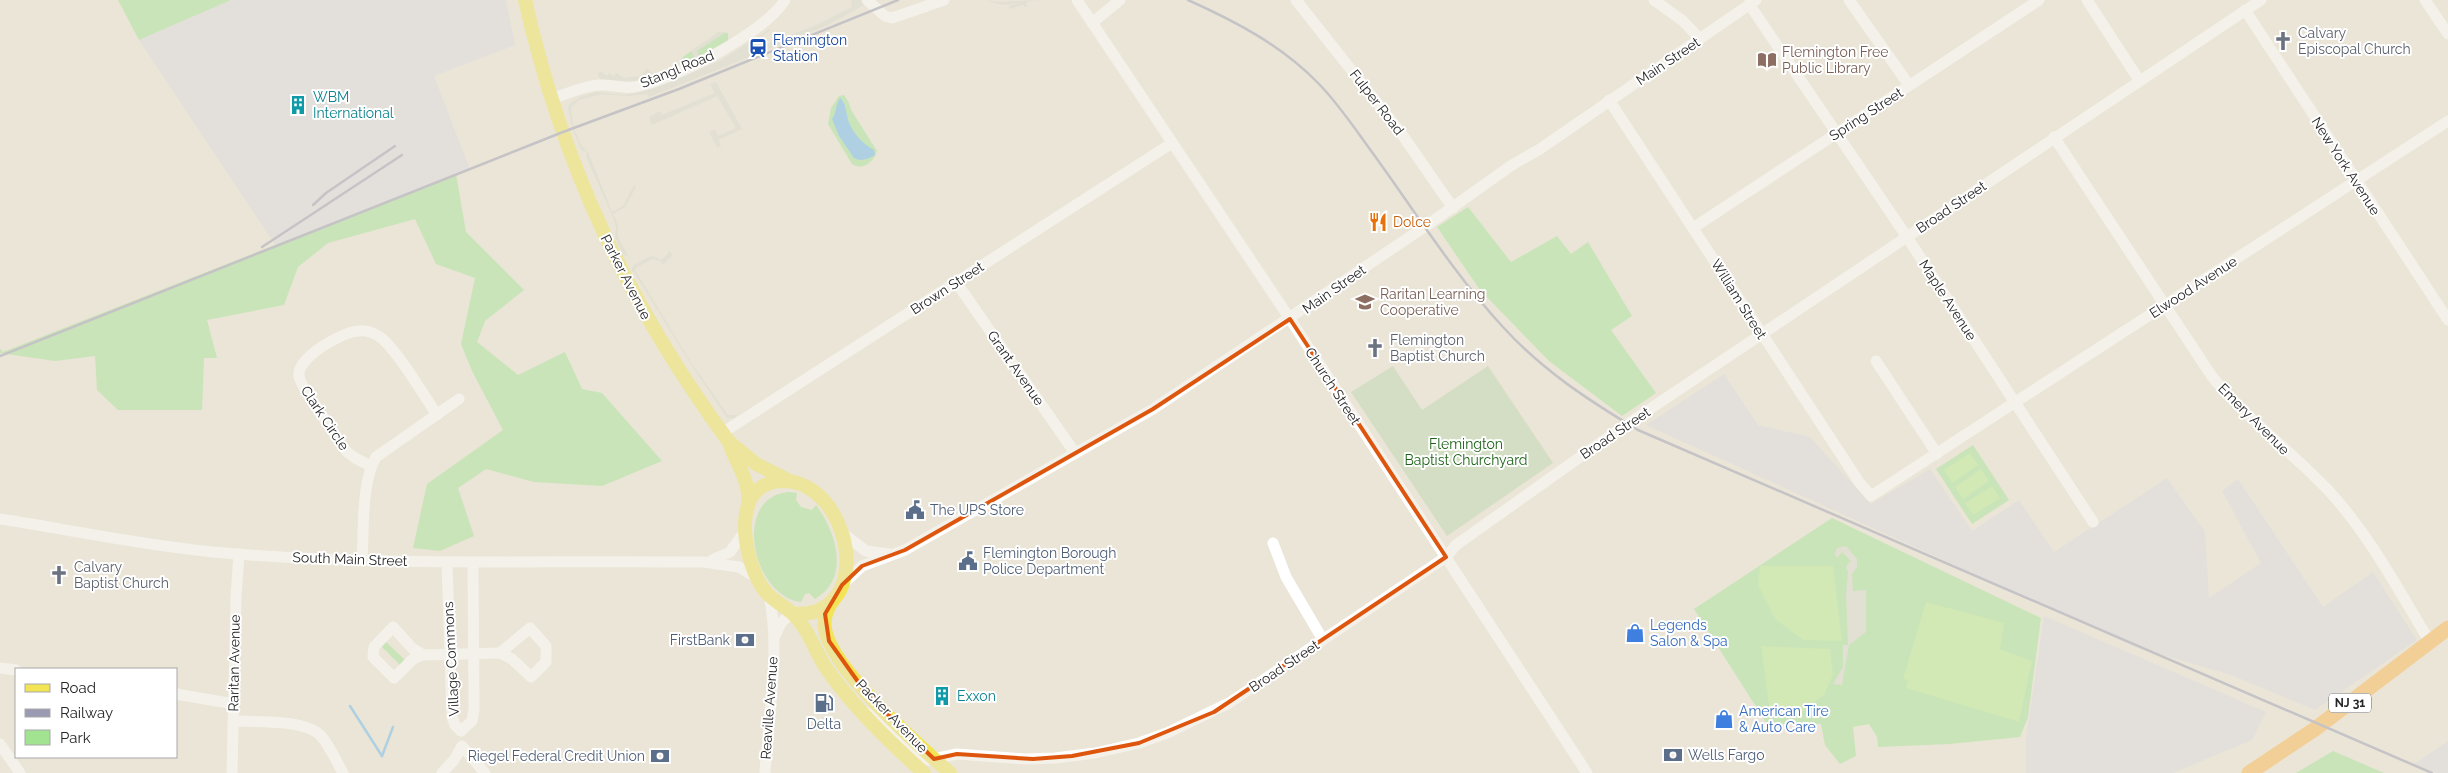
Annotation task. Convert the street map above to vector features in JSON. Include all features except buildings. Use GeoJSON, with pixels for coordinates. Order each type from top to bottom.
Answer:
{"type":"FeatureCollection","features":[{"type":"Feature","properties":{"kind":"highway","name":"NJ 31"},"geometry":{"type":"LineString","coordinates":[[2249,773],[2308,734],[2448,628]]}},
{"type":"Feature","properties":{"kind":"main road","name":"Parker Avenue"},"geometry":{"type":"LineString","coordinates":[[525,0],[551,99],[585,194],[628,284],[656,336],[726,437],[746,478],[749,497],[747,509]]}},
{"type":"Feature","properties":{"kind":"main road","name":"Parker Avenue"},"geometry":{"type":"LineString","coordinates":[[726,437],[765,470],[793,481]]}},
{"type":"Feature","properties":{"kind":"main road"},"geometry":{"type":"LineString","coordinates":[[793,481],[811,488],[824,500],[841,532],[846,564],[842,585],[833,601],[815,612],[792,613],[769,595],[757,578],[747,555],[745,531],[747,509],[754,496],[768,484],[793,481]]}},
{"type":"Feature","properties":{"kind":"main road","name":"Packer Avenue"},"geometry":{"type":"LineString","coordinates":[[833,601],[825,614],[824,629],[836,653],[882,710],[950,773]]}},
{"type":"Feature","properties":{"kind":"main road","name":"Packer Avenue"},"geometry":{"type":"LineString","coordinates":[[792,613],[801,622],[827,669],[857,707],[924,773]]}},
{"type":"Feature","properties":{"kind":"street","name":"Stangl Road"},"geometry":{"type":"LineString","coordinates":[[551,99],[591,86],[625,87],[642,85],[700,62],[714,56],[769,19],[785,0]]}},
{"type":"Feature","properties":{"kind":"street"},"geometry":{"type":"LineString","coordinates":[[867,0],[885,16],[892,18],[944,0]]}},
{"type":"Feature","properties":{"kind":"street","name":"Church Street"},"geometry":{"type":"LineString","coordinates":[[1077,0],[1290,318],[1587,773]]}},
{"type":"Feature","properties":{"kind":"street"},"geometry":{"type":"LineString","coordinates":[[1092,23],[1120,0]]}},
{"type":"Feature","properties":{"kind":"street","name":"Fulper Road"},"geometry":{"type":"LineString","coordinates":[[1296,0],[1401,133],[1453,208]]}},
{"type":"Feature","properties":{"kind":"street"},"geometry":{"type":"LineString","coordinates":[[1654,0],[1683,21],[1700,38]]}},
{"type":"Feature","properties":{"kind":"street"},"geometry":{"type":"LineString","coordinates":[[1849,0],[1908,85]]}},
{"type":"Feature","properties":{"kind":"street","name":"Spring Street"},"geometry":{"type":"LineString","coordinates":[[1693,228],[2038,0]]}},
{"type":"Feature","properties":{"kind":"street"},"geometry":{"type":"LineString","coordinates":[[2087,0],[2139,80]]}},
{"type":"Feature","properties":{"kind":"street","name":"Broad Street"},"geometry":{"type":"LineString","coordinates":[[934,759],[957,754],[1033,759],[1095,752],[1154,739],[1214,712],[1446,557],[1456,545],[1585,454],[2054,137],[2261,0]]}},
{"type":"Feature","properties":{"kind":"street"},"geometry":{"type":"LineString","coordinates":[[2425,0],[2448,34]]}},
{"type":"Feature","properties":{"kind":"street","name":"Main Street"},"geometry":{"type":"LineString","coordinates":[[842,585],[862,566],[896,554],[1153,409],[1453,208],[1459,201],[1512,165],[1542,148],[1753,2]]}},
{"type":"Feature","properties":{"kind":"street","name":"Maple Avenue"},"geometry":{"type":"LineString","coordinates":[[1753,2],[2093,522]]}},
{"type":"Feature","properties":{"kind":"street","name":"New York Avenue"},"geometry":{"type":"LineString","coordinates":[[2246,10],[2355,181],[2448,320]]}},
{"type":"Feature","properties":{"kind":"street","name":"William Street"},"geometry":{"type":"LineString","coordinates":[[1609,100],[1761,335],[1859,482],[1871,496]]}},
{"type":"Feature","properties":{"kind":"street","name":"Elwood Avenue"},"geometry":{"type":"LineString","coordinates":[[1871,496],[2448,121]]}},
{"type":"Feature","properties":{"kind":"street","name":"Emery Avenue"},"geometry":{"type":"LineString","coordinates":[[2054,137],[2211,375],[2228,396],[2328,490],[2346,511],[2430,642]]}},
{"type":"Feature","properties":{"kind":"street","name":"Brown Street"},"geometry":{"type":"LineString","coordinates":[[726,437],[956,282],[1172,142]]}},
{"type":"Feature","properties":{"kind":"street","name":"Grant Avenue"},"geometry":{"type":"LineString","coordinates":[[956,282],[1076,454]]}},
{"type":"Feature","properties":{"kind":"street","name":"Clark Circle"},"geometry":{"type":"LineString","coordinates":[[371,466],[346,451],[304,388],[299,375],[299,368],[307,357],[347,333],[368,331],[388,344],[437,415]]}},
{"type":"Feature","properties":{"kind":"street"},"geometry":{"type":"LineString","coordinates":[[1876,361],[1937,454]]}},
{"type":"Feature","properties":{"kind":"street"},"geometry":{"type":"LineString","coordinates":[[362,560],[367,483],[371,466],[384,450],[459,400]]}},
{"type":"Feature","properties":{"kind":"street","name":"South Main Street"},"geometry":{"type":"LineString","coordinates":[[0,518],[129,541],[239,554],[473,563],[703,562],[738,567],[757,578]]}},
{"type":"Feature","properties":{"kind":"street","name":"South Main Street"},"geometry":{"type":"LineString","coordinates":[[703,562],[730,552],[745,531]]}},
{"type":"Feature","properties":{"kind":"street"},"geometry":{"type":"LineString","coordinates":[[841,532],[866,551],[877,554],[896,554]]}},
{"type":"Feature","properties":{"kind":"street"},"geometry":{"type":"LineString","coordinates":[[1273,543],[1286,577],[1323,640]]}},
{"type":"Feature","properties":{"kind":"street","name":"Raritan Avenue"},"geometry":{"type":"LineString","coordinates":[[232,773],[236,597],[239,554]]}},
{"type":"Feature","properties":{"kind":"street","name":"Village Commons"},"geometry":{"type":"LineString","coordinates":[[447,562],[452,716],[455,725],[461,731],[469,724],[473,716],[473,563]]}},
{"type":"Feature","properties":{"kind":"street","name":"Reaville Avenue"},"geometry":{"type":"LineString","coordinates":[[765,773],[774,643],[769,595]]}},
{"type":"Feature","properties":{"kind":"street","name":"Reaville Avenue"},"geometry":{"type":"LineString","coordinates":[[774,643],[781,623],[792,613]]}},
{"type":"Feature","properties":{"kind":"street"},"geometry":{"type":"LineString","coordinates":[[423,654],[412,648],[393,627],[374,647],[374,657],[394,678],[413,659],[423,654],[500,653]]}},
{"type":"Feature","properties":{"kind":"street"},"geometry":{"type":"LineString","coordinates":[[0,668],[15,670]]}},
{"type":"Feature","properties":{"kind":"street"},"geometry":{"type":"LineString","coordinates":[[178,694],[234,704]]}},
{"type":"Feature","properties":{"kind":"street"},"geometry":{"type":"LineString","coordinates":[[857,707],[883,723],[917,756],[928,760],[934,759]]}},
{"type":"Feature","properties":{"kind":"street"},"geometry":{"type":"LineString","coordinates":[[233,721],[268,722],[312,730],[320,734],[343,773]]}},
{"type":"Feature","properties":{"kind":"street"},"geometry":{"type":"LineString","coordinates":[[442,773],[454,760],[462,746],[461,731]]}},
{"type":"Feature","properties":{"kind":"street"},"geometry":{"type":"LineString","coordinates":[[0,744],[20,773]]}},
{"type":"Feature","properties":{"kind":"street"},"geometry":{"type":"LineString","coordinates":[[462,746],[485,773]]}},
{"type":"Feature","properties":{"kind":"highlighted area"},"geometry":{"type":"Polygon","coordinates":[[[1290,319],[1446,557],[1214,712],[1139,743],[1072,756],[1033,759],[957,754],[934,759],[866,693],[829,641],[825,614],[842,585],[862,566],[905,550],[1153,409],[1290,319]]]}},
{"type":"Feature","properties":{"kind":"shaded area"},"geometry":{"type":"Polygon","coordinates":[[[231,0],[506,0],[515,45],[434,76],[470,169],[276,246],[139,40],[231,0]]]}},
{"type":"Feature","properties":{"kind":"shaded area"},"geometry":{"type":"Polygon","coordinates":[[[851,0],[873,0],[828,25],[649,97],[647,94],[628,96],[601,94],[579,100],[571,107],[573,126],[581,145],[588,152],[612,212],[623,206],[634,185],[636,187],[625,207],[613,214],[618,225],[618,237],[628,256],[623,255],[615,237],[616,227],[612,215],[586,157],[587,152],[581,150],[572,127],[568,107],[570,104],[580,97],[597,92],[625,95],[649,90],[720,61],[770,29],[760,37],[764,45],[817,25],[852,7],[851,0]]]}},
{"type":"Feature","properties":{"kind":"shaded area"},"geometry":{"type":"Polygon","coordinates":[[[984,0],[1000,2],[1040,0],[1026,2],[1027,6],[1025,7],[1023,5],[1009,9],[1009,6],[1018,3],[1002,5],[984,0]]]}},
{"type":"Feature","properties":{"kind":"shaded area"},"geometry":{"type":"Polygon","coordinates":[[[719,32],[726,32],[697,51],[700,57],[695,59],[691,51],[719,32]]]}},
{"type":"Feature","properties":{"kind":"shaded area"},"geometry":{"type":"Polygon","coordinates":[[[647,68],[654,75],[638,81],[601,80],[598,75],[600,71],[607,76],[609,73],[614,76],[616,73],[624,78],[641,76],[647,68]]]}},
{"type":"Feature","properties":{"kind":"shaded area"},"geometry":{"type":"Polygon","coordinates":[[[716,82],[742,129],[718,140],[721,146],[717,148],[709,131],[715,130],[718,136],[736,128],[717,96],[652,125],[649,117],[660,111],[662,115],[715,93],[710,84],[716,82]]]}},
{"type":"Feature","properties":{"kind":"shaded area"},"geometry":{"type":"Polygon","coordinates":[[[670,251],[672,255],[663,265],[661,261],[653,259],[637,267],[635,270],[692,364],[728,415],[737,415],[735,418],[727,418],[694,369],[634,272],[632,272],[631,269],[635,264],[652,256],[662,260],[670,251]]]}},
{"type":"Feature","properties":{"kind":"shaded area"},"geometry":{"type":"Polygon","coordinates":[[[1724,374],[1758,425],[1810,437],[1871,504],[1930,469],[1972,531],[2019,500],[2054,552],[2167,478],[2205,532],[2209,598],[2261,563],[2222,491],[2238,479],[2323,607],[2373,572],[2417,640],[2315,710],[2231,675],[2135,647],[1646,425],[1724,374]]]}},
{"type":"Feature","properties":{"kind":"shaded area"},"geometry":{"type":"Polygon","coordinates":[[[1846,546],[1857,559],[1857,567],[1852,574],[1853,591],[1866,590],[1866,632],[1849,645],[1842,685],[1833,684],[1843,667],[1843,645],[1848,645],[1846,594],[1848,572],[1846,566],[1851,561],[1842,552],[1837,558],[1835,554],[1837,548],[1846,546]]]}},
{"type":"Feature","properties":{"kind":"shaded area"},"geometry":{"type":"Polygon","coordinates":[[[2044,616],[2266,712],[2252,740],[2173,773],[2026,773],[2026,738],[2044,616]]]}},
{"type":"Feature","properties":{"kind":"shaded area"},"geometry":{"type":"Polygon","coordinates":[[[2448,741],[2448,773],[2437,773],[2414,764],[2448,741]]]}},
{"type":"Feature","properties":{"kind":"green space"},"geometry":{"type":"Polygon","coordinates":[[[118,0],[231,0],[139,40],[118,0]]]}},
{"type":"Feature","properties":{"kind":"green space"},"geometry":{"type":"Polygon","coordinates":[[[719,32],[728,33],[728,41],[687,63],[679,64],[684,56],[719,32]]]}},
{"type":"Feature","properties":{"kind":"green space"},"geometry":{"type":"Polygon","coordinates":[[[844,95],[851,110],[877,151],[871,162],[864,166],[852,164],[828,124],[831,108],[839,96],[844,95]]]}},
{"type":"Feature","properties":{"kind":"green space"},"geometry":{"type":"Polygon","coordinates":[[[456,174],[466,232],[524,290],[485,321],[477,342],[518,375],[565,352],[582,389],[602,393],[662,461],[602,486],[534,482],[486,469],[458,488],[474,536],[440,551],[413,548],[427,484],[503,430],[472,371],[461,344],[475,278],[436,264],[415,219],[328,243],[298,267],[284,305],[207,320],[217,358],[204,358],[202,410],[118,410],[97,390],[95,356],[55,361],[0,353],[0,349],[3,352],[456,174]]]}},
{"type":"Feature","properties":{"kind":"green space"},"geometry":{"type":"Polygon","coordinates":[[[1468,207],[1511,262],[1557,236],[1571,254],[1588,242],[1632,316],[1611,330],[1656,393],[1622,416],[1549,361],[1480,290],[1437,227],[1468,207]]]}},
{"type":"Feature","properties":{"kind":"green space","name":"Flemington Baptist Churchyard"},"geometry":{"type":"Polygon","coordinates":[[[1393,366],[1422,410],[1488,366],[1553,463],[1447,536],[1351,392],[1393,366]]]}},
{"type":"Feature","properties":{"kind":"green space"},"geometry":{"type":"Polygon","coordinates":[[[1973,445],[2009,500],[1972,524],[1936,469],[1973,445]]]}},
{"type":"Feature","properties":{"kind":"green space"},"geometry":{"type":"Polygon","coordinates":[[[1970,453],[1978,465],[1952,483],[1944,470],[1970,453]]]}},
{"type":"Feature","properties":{"kind":"green space"},"geometry":{"type":"Polygon","coordinates":[[[1981,469],[1989,481],[1963,499],[1955,487],[1981,469]]]}},
{"type":"Feature","properties":{"kind":"green space"},"geometry":{"type":"Polygon","coordinates":[[[1992,486],[2000,498],[1973,515],[1965,503],[1992,486]]]}},
{"type":"Feature","properties":{"kind":"green space"},"geometry":{"type":"Polygon","coordinates":[[[788,492],[797,493],[796,500],[801,507],[812,510],[816,505],[829,528],[836,554],[836,567],[833,579],[826,590],[815,599],[809,593],[805,594],[801,602],[784,596],[771,584],[761,567],[755,547],[754,528],[759,511],[770,498],[788,492]]]}},
{"type":"Feature","properties":{"kind":"green space"},"geometry":{"type":"Polygon","coordinates":[[[1832,518],[2041,618],[2028,717],[2020,737],[1950,744],[1878,747],[1877,737],[1869,724],[1853,727],[1856,756],[1840,764],[1825,745],[1821,724],[1767,724],[1694,609],[1832,518]]]}},
{"type":"Feature","properties":{"kind":"green space"},"geometry":{"type":"Polygon","coordinates":[[[1760,566],[1833,566],[1842,641],[1803,640],[1775,619],[1758,585],[1760,566]]]}},
{"type":"Feature","properties":{"kind":"green space"},"geometry":{"type":"Polygon","coordinates":[[[1926,602],[2004,623],[2000,649],[2032,661],[2019,722],[1906,688],[1908,680],[1903,679],[1926,602]]]}},
{"type":"Feature","properties":{"kind":"green space"},"geometry":{"type":"Polygon","coordinates":[[[385,641],[405,660],[400,665],[381,646],[385,641]]]}},
{"type":"Feature","properties":{"kind":"green space"},"geometry":{"type":"Polygon","coordinates":[[[1761,646],[1830,649],[1833,675],[1824,695],[1800,713],[1770,712],[1761,646]]]}},
{"type":"Feature","properties":{"kind":"green space"},"geometry":{"type":"Polygon","coordinates":[[[2333,751],[2384,773],[2296,773],[2333,751]]]}},
{"type":"Feature","properties":{"kind":"water"},"geometry":{"type":"Polygon","coordinates":[[[840,98],[845,105],[848,120],[853,130],[862,142],[874,150],[875,155],[870,158],[859,160],[854,158],[839,136],[832,119],[840,98]]]}},
{"type":"Feature","properties":{"kind":"waterway"},"geometry":{"type":"LineString","coordinates":[[350,706],[382,756]]}},
{"type":"Feature","properties":{"kind":"waterway"},"geometry":{"type":"LineString","coordinates":[[382,756],[393,727]]}},
{"type":"Feature","properties":{"kind":"railway"},"geometry":{"type":"LineString","coordinates":[[0,356],[563,132],[679,89],[898,0]]}},
{"type":"Feature","properties":{"kind":"railway"},"geometry":{"type":"LineString","coordinates":[[1188,0],[1223,16],[1257,35],[1304,69],[1332,98],[1467,285],[1503,327],[1550,371],[1619,419],[1638,430],[2432,773]]}},
{"type":"Feature","properties":{"kind":"railway"},"geometry":{"type":"LineString","coordinates":[[313,205],[326,193],[395,146]]}},
{"type":"Feature","properties":{"kind":"railway"},"geometry":{"type":"LineString","coordinates":[[262,247],[402,155]]}},
{"type":"Feature","properties":{"kind":"place","name":"Calvary Episcopal Church"},"geometry":{"type":"Point","coordinates":[2283,41]}},
{"type":"Feature","properties":{"kind":"place","name":"Flemington Station"},"geometry":{"type":"Point","coordinates":[758,48]}},
{"type":"Feature","properties":{"kind":"place","name":"Flemington Free Public Library"},"geometry":{"type":"Point","coordinates":[1767,60]}},
{"type":"Feature","properties":{"kind":"place","name":"WBM International"},"geometry":{"type":"Point","coordinates":[298,105]}},
{"type":"Feature","properties":{"kind":"place","name":"Dolce"},"geometry":{"type":"Point","coordinates":[1378,222]}},
{"type":"Feature","properties":{"kind":"place","name":"Raritan Learning Cooperative"},"geometry":{"type":"Point","coordinates":[1365,302]}},
{"type":"Feature","properties":{"kind":"place","name":"Flemington Baptist Church"},"geometry":{"type":"Point","coordinates":[1375,348]}},
{"type":"Feature","properties":{"kind":"place","name":"The UPS Store"},"geometry":{"type":"Point","coordinates":[915,510]}},
{"type":"Feature","properties":{"kind":"place","name":"Flemington Borough Police Department"},"geometry":{"type":"Point","coordinates":[968,561]}},
{"type":"Feature","properties":{"kind":"place","name":"Calvary Baptist Church"},"geometry":{"type":"Point","coordinates":[59,575]}},
{"type":"Feature","properties":{"kind":"place","name":"Legends Salon & Spa"},"geometry":{"type":"Point","coordinates":[1635,633]}},
{"type":"Feature","properties":{"kind":"place","name":"FirstBank"},"geometry":{"type":"Point","coordinates":[745,640]}},
{"type":"Feature","properties":{"kind":"place","name":"Exxon"},"geometry":{"type":"Point","coordinates":[942,696]}},
{"type":"Feature","properties":{"kind":"place","name":"Delta"},"geometry":{"type":"Point","coordinates":[824,703]}},
{"type":"Feature","properties":{"kind":"place","name":"American Tire & Auto Care"},"geometry":{"type":"Point","coordinates":[1724,719]}},
{"type":"Feature","properties":{"kind":"place","name":"Wells Fargo"},"geometry":{"type":"Point","coordinates":[1673,755]}},
{"type":"Feature","properties":{"kind":"place","name":"Riegel Federal Credit Union"},"geometry":{"type":"Point","coordinates":[660,756]}}]}
